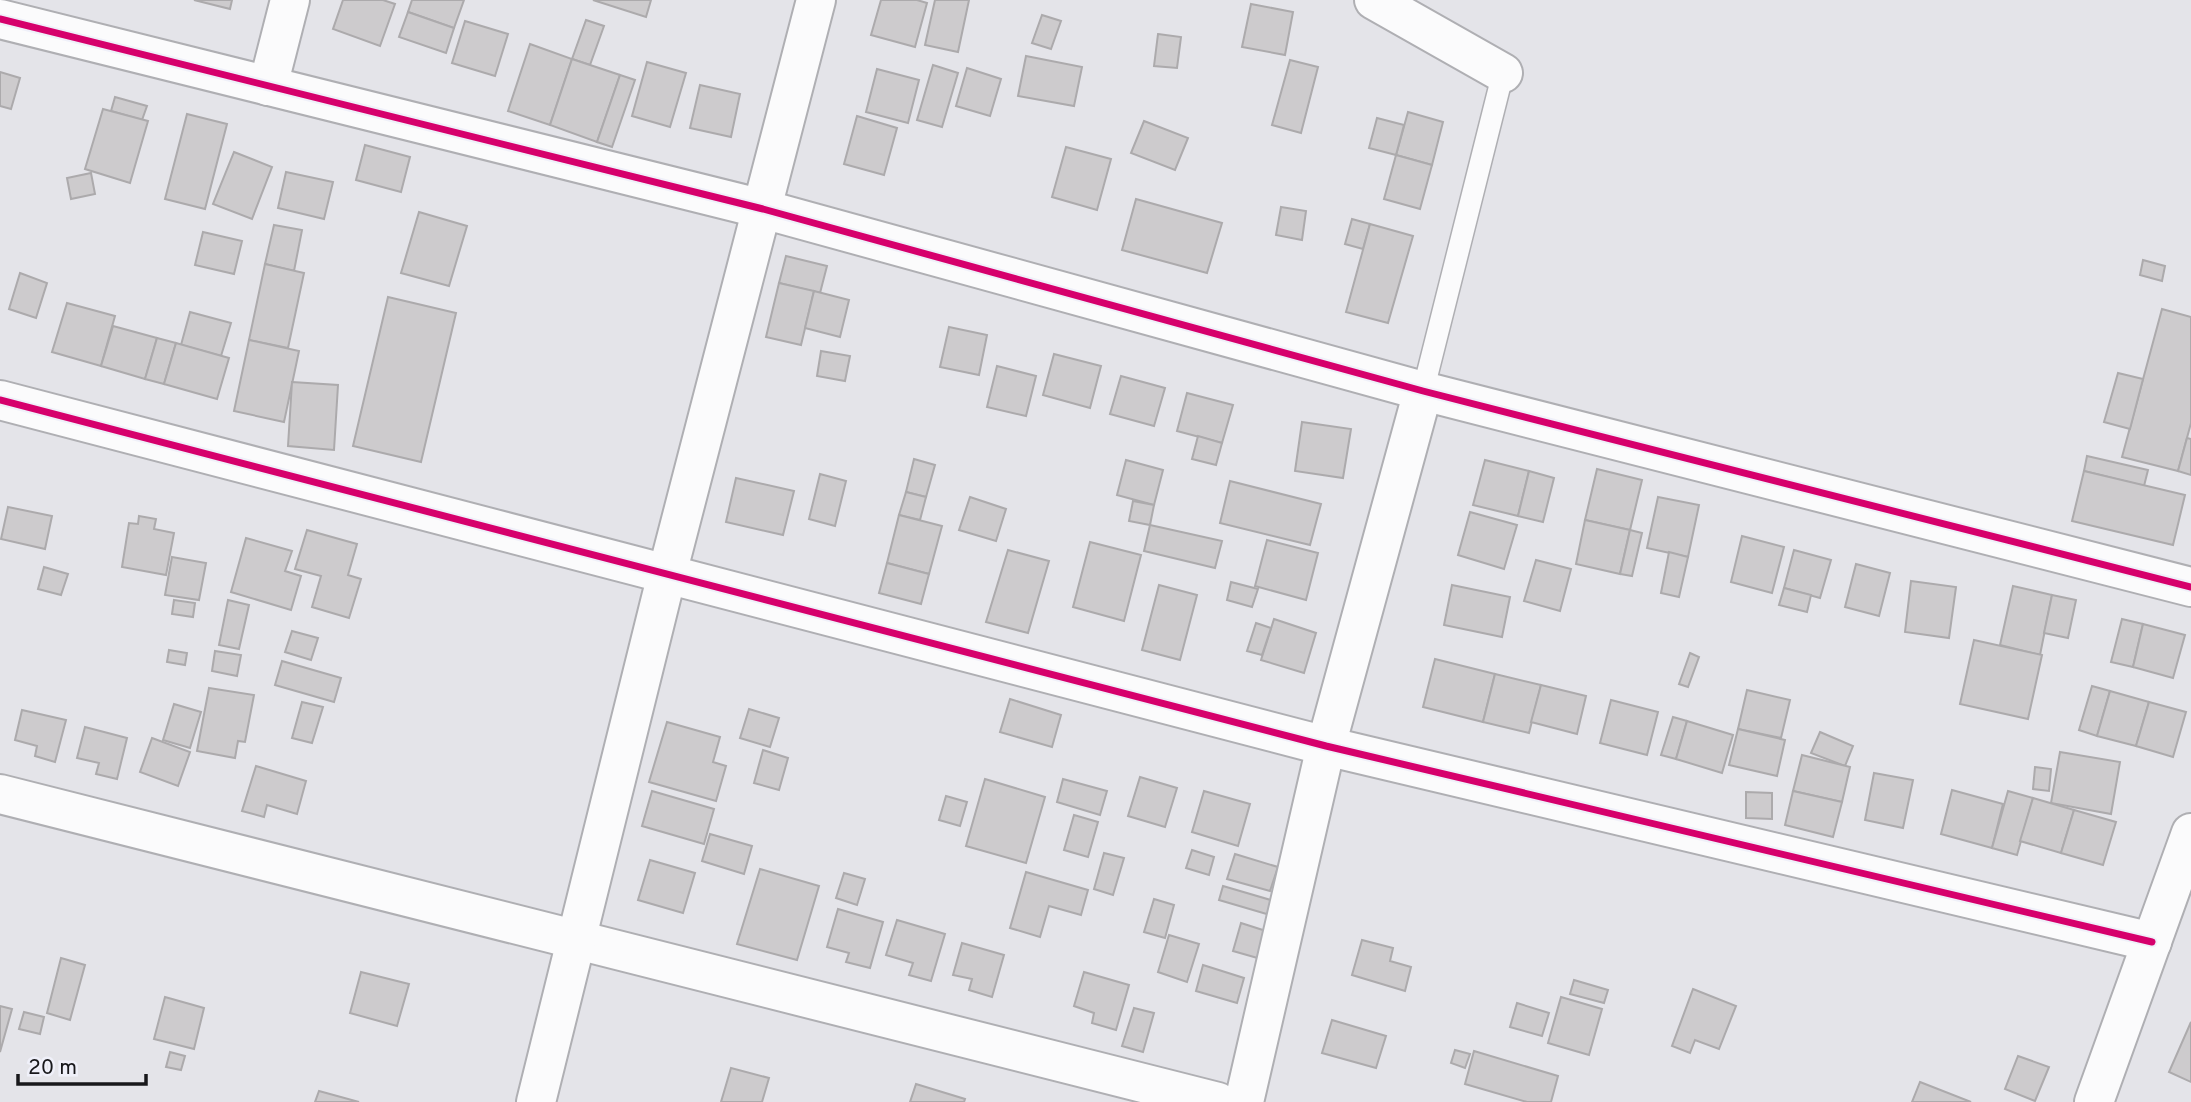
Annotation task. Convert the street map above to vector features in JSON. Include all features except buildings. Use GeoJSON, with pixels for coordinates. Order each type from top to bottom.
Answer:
{"type":"FeatureCollection","features":[{"type":"Feature","properties":{"kind":"street"},"geometry":{"type":"LineString","coordinates":[[268,86],[290,0]]}},
{"type":"Feature","properties":{"kind":"street"},"geometry":{"type":"LineString","coordinates":[[536,1102],[667,574],[816,0]]}},
{"type":"Feature","properties":{"kind":"street"},"geometry":{"type":"LineString","coordinates":[[1374,0],[1503,73]]}},
{"type":"Feature","properties":{"kind":"street"},"geometry":{"type":"LineString","coordinates":[[0,19],[763,209],[1423,391],[2191,587]]}},
{"type":"Feature","properties":{"kind":"street"},"geometry":{"type":"LineString","coordinates":[[1244,1102],[1326,746],[1423,391]]}},
{"type":"Feature","properties":{"kind":"street"},"geometry":{"type":"LineString","coordinates":[[0,400],[1326,746],[2152,942]]}},
{"type":"Feature","properties":{"kind":"street"},"geometry":{"type":"LineString","coordinates":[[0,794],[1218,1102]]}},
{"type":"Feature","properties":{"kind":"street"},"geometry":{"type":"LineString","coordinates":[[2094,1102],[2152,942],[2178,914],[2191,833]]}},
{"type":"Feature","properties":{"kind":"lane"},"geometry":{"type":"LineString","coordinates":[[1423,391],[1503,73]]}},
{"type":"Feature","properties":{"kind":"cycle path"},"geometry":{"type":"LineString","coordinates":[[0,19],[763,209],[1423,391],[2191,587]]}},
{"type":"Feature","properties":{"kind":"cycle path"},"geometry":{"type":"LineString","coordinates":[[0,400],[1326,746],[2152,942]]}}]}
